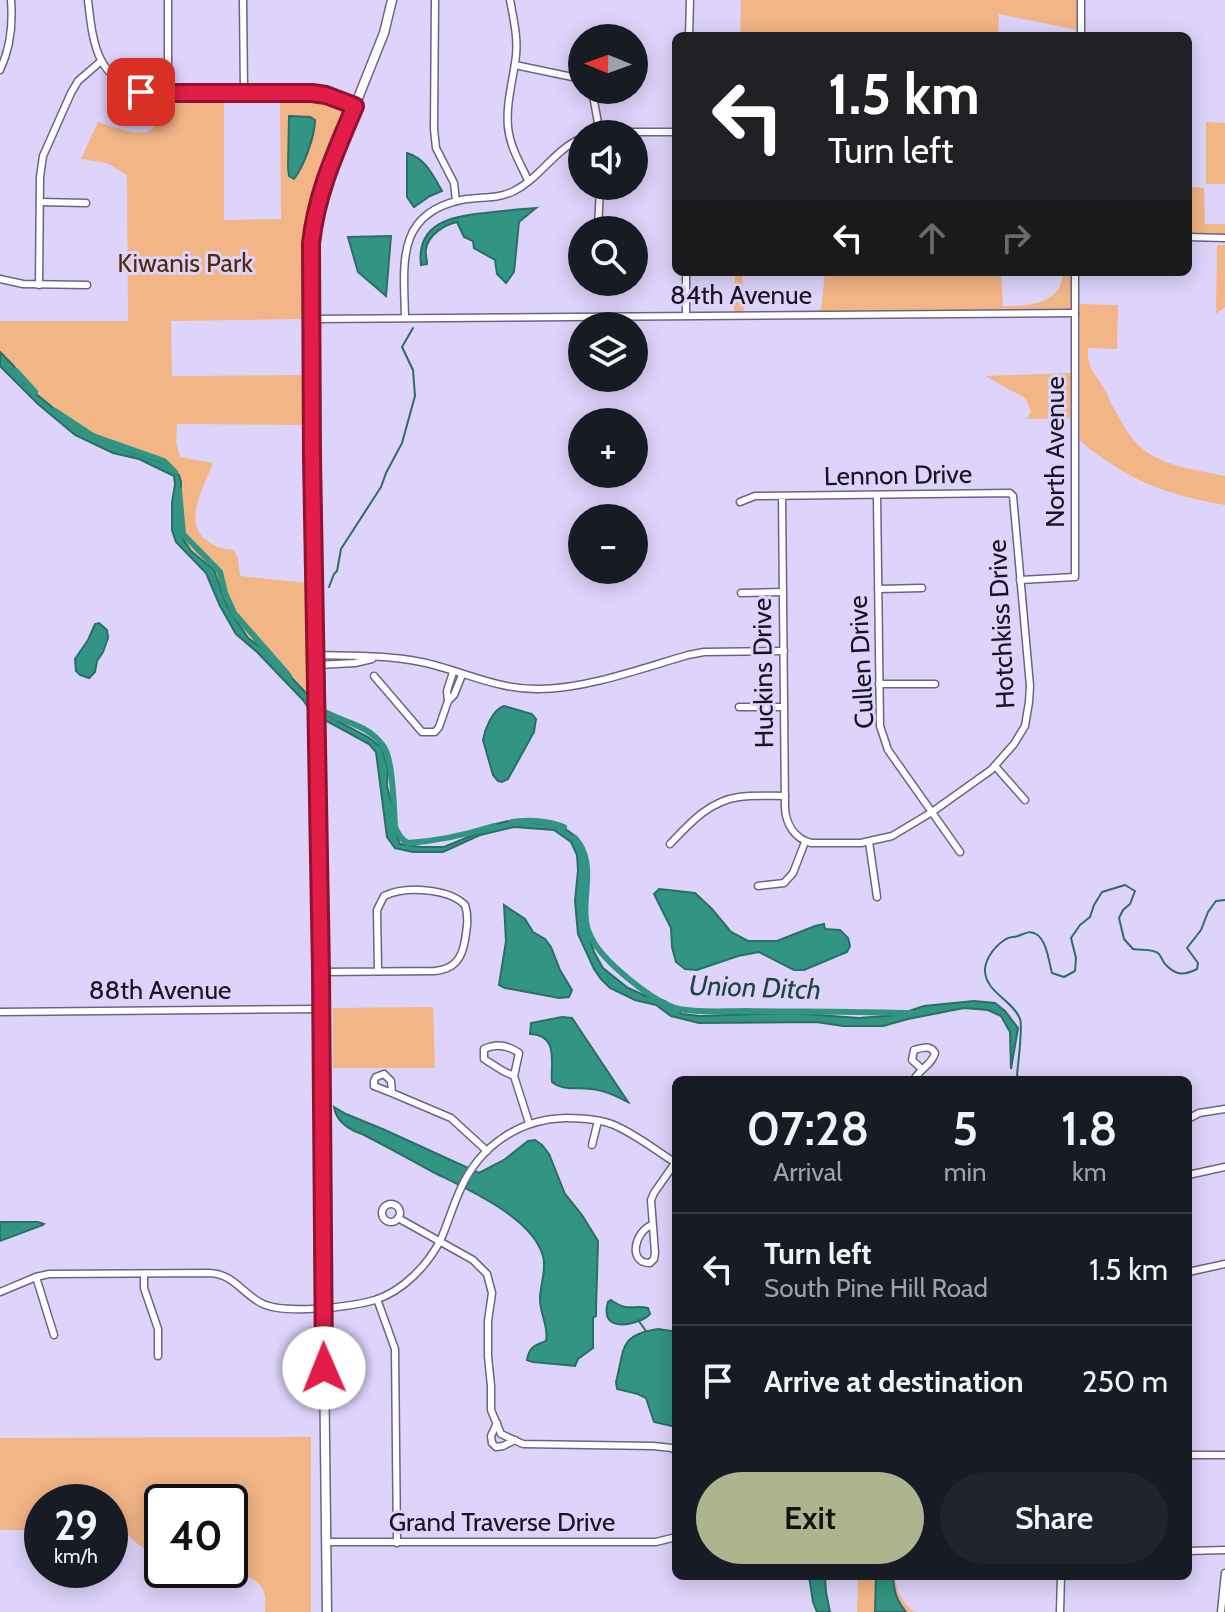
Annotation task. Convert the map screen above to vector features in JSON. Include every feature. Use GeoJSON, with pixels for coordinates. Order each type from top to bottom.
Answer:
{"type":"FeatureCollection","features":[{"type":"Feature","properties":{"kind":"street"},"geometry":{"type":"LineString","coordinates":[[0,70],[12,32],[11,0]]}},
{"type":"Feature","properties":{"kind":"street"},"geometry":{"type":"LineString","coordinates":[[88,0],[100,62],[115,78],[141,92],[312,93],[355,106]]}},
{"type":"Feature","properties":{"kind":"street"},"geometry":{"type":"LineString","coordinates":[[168,0],[168,93]]}},
{"type":"Feature","properties":{"kind":"street"},"geometry":{"type":"LineString","coordinates":[[243,0],[244,93]]}},
{"type":"Feature","properties":{"kind":"street"},"geometry":{"type":"LineString","coordinates":[[327,1612],[311,244],[313,221],[327,172],[384,33],[392,0]]}},
{"type":"Feature","properties":{"kind":"street"},"geometry":{"type":"LineString","coordinates":[[435,0],[436,148],[454,183],[456,201]]}},
{"type":"Feature","properties":{"kind":"street"},"geometry":{"type":"LineString","coordinates":[[510,0],[516,33],[508,127],[513,150],[528,180]]}},
{"type":"Feature","properties":{"kind":"street"},"geometry":{"type":"LineString","coordinates":[[689,32],[690,0]]}},
{"type":"Feature","properties":{"kind":"street"},"geometry":{"type":"LineString","coordinates":[[1081,0],[1081,32]]}},
{"type":"Feature","properties":{"kind":"street"},"geometry":{"type":"LineString","coordinates":[[0,46],[9,48]]}},
{"type":"Feature","properties":{"kind":"street"},"geometry":{"type":"LineString","coordinates":[[39,285],[40,165],[71,93],[78,81],[100,62]]}},
{"type":"Feature","properties":{"kind":"street"},"geometry":{"type":"LineString","coordinates":[[515,65],[568,76]]}},
{"type":"Feature","properties":{"kind":"street"},"geometry":{"type":"LineString","coordinates":[[648,133],[672,132]]}},
{"type":"Feature","properties":{"kind":"street"},"geometry":{"type":"LineString","coordinates":[[405,318],[404,259],[407,243],[421,220],[437,207],[456,201],[501,197],[520,188],[568,146]]}},
{"type":"Feature","properties":{"kind":"street"},"geometry":{"type":"LineString","coordinates":[[40,202],[86,203]]}},
{"type":"Feature","properties":{"kind":"street"},"geometry":{"type":"LineString","coordinates":[[1192,237],[1225,238]]}},
{"type":"Feature","properties":{"kind":"street"},"geometry":{"type":"LineString","coordinates":[[686,276],[686,315]]}},
{"type":"Feature","properties":{"kind":"street","name":"North Avenue"},"geometry":{"type":"LineString","coordinates":[[1020,580],[1075,577],[1075,276]]}},
{"type":"Feature","properties":{"kind":"street"},"geometry":{"type":"LineString","coordinates":[[0,279],[39,285],[87,285]]}},
{"type":"Feature","properties":{"kind":"street","name":"84th Avenue"},"geometry":{"type":"LineString","coordinates":[[312,319],[1075,313]]}},
{"type":"Feature","properties":{"kind":"street","name":"Lennon Drive"},"geometry":{"type":"LineString","coordinates":[[740,502],[755,496],[1010,493],[1013,496]]}},
{"type":"Feature","properties":{"kind":"street","name":"Cullen Drive"},"geometry":{"type":"LineString","coordinates":[[877,495],[880,726],[888,750],[960,852]]}},
{"type":"Feature","properties":{"kind":"street","name":"Huckins Drive"},"geometry":{"type":"LineString","coordinates":[[782,496],[785,813],[788,825],[805,842]]}},
{"type":"Feature","properties":{"kind":"street","name":"Hotchkiss Drive"},"geometry":{"type":"LineString","coordinates":[[805,842],[869,842],[902,832],[995,766],[1025,726],[1029,702],[1013,496]]}},
{"type":"Feature","properties":{"kind":"street"},"geometry":{"type":"LineString","coordinates":[[878,589],[922,588]]}},
{"type":"Feature","properties":{"kind":"street"},"geometry":{"type":"LineString","coordinates":[[741,593],[783,592]]}},
{"type":"Feature","properties":{"kind":"street"},"geometry":{"type":"LineString","coordinates":[[317,655],[423,662],[513,688],[559,688],[704,652],[784,651]]}},
{"type":"Feature","properties":{"kind":"street"},"geometry":{"type":"LineString","coordinates":[[317,665],[355,663],[375,658]]}},
{"type":"Feature","properties":{"kind":"street"},"geometry":{"type":"LineString","coordinates":[[374,676],[422,732],[435,732],[448,701],[447,691],[453,672]]}},
{"type":"Feature","properties":{"kind":"street"},"geometry":{"type":"LineString","coordinates":[[448,701],[454,695],[462,675]]}},
{"type":"Feature","properties":{"kind":"street"},"geometry":{"type":"LineString","coordinates":[[879,684],[935,684]]}},
{"type":"Feature","properties":{"kind":"street"},"geometry":{"type":"LineString","coordinates":[[739,707],[784,707]]}},
{"type":"Feature","properties":{"kind":"street"},"geometry":{"type":"LineString","coordinates":[[995,766],[1025,800]]}},
{"type":"Feature","properties":{"kind":"street"},"geometry":{"type":"LineString","coordinates":[[670,844],[715,804],[739,797],[785,796]]}},
{"type":"Feature","properties":{"kind":"street"},"geometry":{"type":"LineString","coordinates":[[758,886],[784,883],[793,873],[805,842]]}},
{"type":"Feature","properties":{"kind":"street"},"geometry":{"type":"LineString","coordinates":[[869,842],[877,897]]}},
{"type":"Feature","properties":{"kind":"street"},"geometry":{"type":"LineString","coordinates":[[321,972],[435,971],[451,967],[464,950],[468,924],[465,905],[454,896],[439,892],[400,891],[384,896],[377,910],[378,970]]}},
{"type":"Feature","properties":{"kind":"street","name":"88th Avenue"},"geometry":{"type":"LineString","coordinates":[[0,1012],[321,1009]]}},
{"type":"Feature","properties":{"kind":"street"},"geometry":{"type":"LineString","coordinates":[[514,1076],[484,1059],[484,1049],[492,1045],[509,1046],[519,1053],[514,1076],[529,1123]]}},
{"type":"Feature","properties":{"kind":"street"},"geometry":{"type":"LineString","coordinates":[[916,1076],[922,1069]]}},
{"type":"Feature","properties":{"kind":"street"},"geometry":{"type":"LineString","coordinates":[[392,1093],[451,1118],[487,1151]]}},
{"type":"Feature","properties":{"kind":"street"},"geometry":{"type":"LineString","coordinates":[[1192,1117],[1225,1109]]}},
{"type":"Feature","properties":{"kind":"street"},"geometry":{"type":"LineString","coordinates":[[0,1292],[49,1274],[216,1273],[232,1279],[268,1306],[344,1306],[377,1299],[400,1287],[423,1267],[440,1241],[461,1188],[474,1165],[506,1135],[529,1123],[584,1118],[612,1124],[642,1139],[672,1160]]}},
{"type":"Feature","properties":{"kind":"street"},"geometry":{"type":"LineString","coordinates":[[592,1145],[598,1121]]}},
{"type":"Feature","properties":{"kind":"street"},"geometry":{"type":"LineString","coordinates":[[1192,1174],[1225,1167]]}},
{"type":"Feature","properties":{"kind":"street"},"geometry":{"type":"LineString","coordinates":[[652,1225],[644,1228],[636,1242],[637,1257],[644,1263],[650,1263],[655,1253],[651,1200],[672,1168]]}},
{"type":"Feature","properties":{"kind":"street"},"geometry":{"type":"LineString","coordinates":[[398,1218],[473,1260],[487,1274],[492,1293],[488,1321],[491,1410],[501,1434],[523,1444],[672,1448]]}},
{"type":"Feature","properties":{"kind":"street"},"geometry":{"type":"LineString","coordinates":[[1192,1271],[1225,1264]]}},
{"type":"Feature","properties":{"kind":"street"},"geometry":{"type":"LineString","coordinates":[[144,1274],[144,1288],[158,1329],[158,1356]]}},
{"type":"Feature","properties":{"kind":"street"},"geometry":{"type":"LineString","coordinates":[[36,1277],[54,1335]]}},
{"type":"Feature","properties":{"kind":"street"},"geometry":{"type":"LineString","coordinates":[[377,1299],[395,1349],[397,1543]]}},
{"type":"Feature","properties":{"kind":"street"},"geometry":{"type":"LineString","coordinates":[[497,1423],[491,1436],[496,1447],[515,1440]]}},
{"type":"Feature","properties":{"kind":"street"},"geometry":{"type":"LineString","coordinates":[[1192,1455],[1225,1455]]}},
{"type":"Feature","properties":{"kind":"street","name":"Grand Traverse Drive"},"geometry":{"type":"LineString","coordinates":[[328,1542],[656,1542],[672,1538]]}},
{"type":"Feature","properties":{"kind":"street"},"geometry":{"type":"LineString","coordinates":[[1192,1551],[1225,1550]]}},
{"type":"Feature","properties":{"kind":"street"},"geometry":{"type":"LineString","coordinates":[[1221,1612],[1225,1573]]}},
{"type":"Feature","properties":{"kind":"street"},"geometry":{"type":"LineString","coordinates":[[1060,1612],[1061,1580]]}},
{"type":"Feature","properties":{"kind":"green space"},"geometry":{"type":"Polygon","coordinates":[[[741,0],[1078,0],[1077,30],[999,14],[998,32],[740,32],[741,0]]]}},
{"type":"Feature","properties":{"kind":"green space","name":"Kiwanis Park"},"geometry":{"type":"Polygon","coordinates":[[[156,99],[224,99],[224,220],[281,219],[280,103],[283,99],[321,100],[346,108],[319,179],[308,219],[305,256],[308,319],[171,321],[172,376],[308,375],[309,425],[177,424],[176,442],[180,457],[213,463],[196,513],[196,523],[205,539],[218,547],[234,550],[240,576],[307,583],[306,694],[266,651],[248,638],[227,606],[214,570],[186,545],[180,522],[179,475],[171,467],[85,433],[23,383],[14,366],[0,352],[0,321],[128,321],[127,175],[107,163],[81,159],[98,122],[128,131],[150,130],[156,120],[156,99]]]}},
{"type":"Feature","properties":{"kind":"green space"},"geometry":{"type":"Polygon","coordinates":[[[1206,122],[1225,123],[1225,184],[1206,184],[1206,122]]]}},
{"type":"Feature","properties":{"kind":"green space"},"geometry":{"type":"Polygon","coordinates":[[[1192,187],[1204,188],[1205,224],[1225,224],[1225,235],[1192,234],[1192,187]]]}},
{"type":"Feature","properties":{"kind":"green space"},"geometry":{"type":"Polygon","coordinates":[[[1217,245],[1225,245],[1225,307],[1216,314],[1217,245]]]}},
{"type":"Feature","properties":{"kind":"green space"},"geometry":{"type":"Polygon","coordinates":[[[735,276],[742,276],[744,312],[734,312],[735,276]]]}},
{"type":"Feature","properties":{"kind":"green space"},"geometry":{"type":"Polygon","coordinates":[[[825,276],[1001,276],[1003,306],[1042,301],[1057,291],[1062,276],[1073,276],[1073,306],[1066,312],[744,312],[821,310],[825,276]]]}},
{"type":"Feature","properties":{"kind":"green space"},"geometry":{"type":"Polygon","coordinates":[[[1080,304],[1118,305],[1117,349],[1088,348],[1088,355],[1093,372],[1127,431],[1143,449],[1161,460],[1225,476],[1225,505],[1148,484],[1115,466],[1080,441],[1080,304]]]}},
{"type":"Feature","properties":{"kind":"green space"},"geometry":{"type":"Polygon","coordinates":[[[1071,373],[1070,418],[1027,419],[1031,411],[1025,398],[985,376],[1071,373]]]}},
{"type":"Feature","properties":{"kind":"green space"},"geometry":{"type":"Polygon","coordinates":[[[433,1007],[435,1068],[333,1068],[333,1008],[433,1007]]]}},
{"type":"Feature","properties":{"kind":"green space"},"geometry":{"type":"Polygon","coordinates":[[[311,1437],[311,1612],[265,1612],[262,1588],[248,1578],[248,1484],[144,1484],[144,1548],[128,1535],[128,1484],[24,1484],[24,1530],[0,1530],[0,1438],[311,1437]]]}},
{"type":"Feature","properties":{"kind":"green space"},"geometry":{"type":"Polygon","coordinates":[[[858,1580],[896,1580],[901,1597],[915,1612],[857,1612],[858,1580]]]}},
{"type":"Feature","properties":{"kind":"shaded area"},"geometry":{"type":"Polygon","coordinates":[[[289,116],[315,120],[308,151],[294,179],[289,176],[288,168],[289,116]]]}},
{"type":"Feature","properties":{"kind":"shaded area"},"geometry":{"type":"Polygon","coordinates":[[[407,153],[424,163],[442,191],[414,207],[407,197],[407,153]]]}},
{"type":"Feature","properties":{"kind":"shaded area"},"geometry":{"type":"Polygon","coordinates":[[[536,208],[519,222],[514,272],[506,283],[497,274],[495,260],[474,248],[473,241],[464,237],[457,222],[433,235],[427,244],[427,264],[421,265],[424,240],[439,224],[460,216],[536,208]]]}},
{"type":"Feature","properties":{"kind":"shaded area"},"geometry":{"type":"Polygon","coordinates":[[[391,236],[386,296],[358,272],[348,237],[391,236]]]}},
{"type":"Feature","properties":{"kind":"shaded area"},"geometry":{"type":"Polygon","coordinates":[[[0,352],[14,366],[23,383],[81,431],[165,464],[179,475],[183,539],[191,551],[214,570],[227,606],[248,638],[266,651],[328,716],[382,748],[388,769],[387,786],[395,831],[400,844],[444,847],[508,821],[560,825],[575,836],[583,852],[586,867],[584,907],[594,952],[603,968],[628,988],[665,1001],[682,1014],[700,1016],[790,1013],[859,1018],[897,1015],[924,1006],[974,1001],[995,1003],[1018,1028],[1011,1069],[1010,1032],[1001,1016],[988,1010],[964,1008],[883,1026],[816,1022],[699,1023],[671,1016],[656,1005],[635,1000],[610,988],[594,969],[578,934],[575,901],[577,855],[571,842],[554,830],[514,827],[480,835],[443,852],[413,852],[395,848],[387,837],[376,752],[369,744],[312,713],[257,652],[236,634],[206,573],[176,542],[172,530],[174,476],[75,435],[0,366],[0,352]]]}},
{"type":"Feature","properties":{"kind":"shaded area"},"geometry":{"type":"Polygon","coordinates":[[[99,623],[107,630],[108,638],[95,672],[89,678],[76,671],[75,659],[95,624],[99,623]]]}},
{"type":"Feature","properties":{"kind":"shaded area"},"geometry":{"type":"Polygon","coordinates":[[[504,706],[532,714],[536,719],[534,732],[508,779],[502,782],[493,775],[483,740],[487,725],[504,706]]]}},
{"type":"Feature","properties":{"kind":"shaded area"},"geometry":{"type":"Polygon","coordinates":[[[659,889],[695,893],[731,932],[748,941],[777,941],[824,924],[825,929],[840,930],[848,938],[850,946],[847,952],[804,970],[794,970],[759,952],[697,970],[685,969],[676,962],[671,928],[654,894],[659,889]]]}},
{"type":"Feature","properties":{"kind":"shaded area"},"geometry":{"type":"Polygon","coordinates":[[[504,905],[525,919],[533,932],[551,947],[572,990],[569,997],[559,998],[499,985],[506,941],[504,905]]]}},
{"type":"Feature","properties":{"kind":"shaded area"},"geometry":{"type":"Polygon","coordinates":[[[572,1018],[628,1102],[601,1091],[565,1088],[552,1082],[550,1045],[546,1039],[530,1034],[531,1023],[572,1018]]]}},
{"type":"Feature","properties":{"kind":"shaded area"},"geometry":{"type":"Polygon","coordinates":[[[334,1107],[479,1173],[504,1160],[528,1141],[535,1140],[542,1145],[549,1154],[565,1194],[598,1241],[593,1348],[578,1359],[575,1366],[527,1360],[531,1349],[546,1341],[547,1336],[540,1299],[543,1256],[526,1229],[480,1196],[348,1127],[337,1117],[334,1107]]]}},
{"type":"Feature","properties":{"kind":"shaded area"},"geometry":{"type":"Polygon","coordinates":[[[0,1222],[38,1222],[44,1224],[0,1241],[0,1222]]]}},
{"type":"Feature","properties":{"kind":"shaded area"},"geometry":{"type":"Polygon","coordinates":[[[611,1300],[626,1307],[648,1308],[650,1314],[630,1324],[614,1323],[607,1312],[611,1300]]]}},
{"type":"Feature","properties":{"kind":"shaded area"},"geometry":{"type":"Polygon","coordinates":[[[658,1329],[672,1331],[672,1426],[654,1422],[646,1398],[617,1389],[625,1345],[645,1332],[658,1329]]]}},
{"type":"Feature","properties":{"kind":"shaded area"},"geometry":{"type":"Polygon","coordinates":[[[810,1580],[825,1580],[830,1612],[817,1612],[810,1580]]]}},
{"type":"Feature","properties":{"kind":"shaded area"},"geometry":{"type":"Polygon","coordinates":[[[876,1580],[893,1580],[896,1595],[906,1612],[875,1612],[876,1580]]]}},
{"type":"Feature","properties":{"kind":"waterway"},"geometry":{"type":"LineString","coordinates":[[329,587],[337,571],[341,549],[381,487],[402,443],[415,396],[413,370],[402,347],[413,328]]}},
{"type":"Feature","properties":{"kind":"waterway","name":"Union Ditch"},"geometry":{"type":"LineString","coordinates":[[16,371],[35,392]]}},
{"type":"Feature","properties":{"kind":"waterway","name":"Union Ditch"},"geometry":{"type":"LineString","coordinates":[[55,411],[93,436],[164,461],[175,472]]}},
{"type":"Feature","properties":{"kind":"waterway","name":"Union Ditch"},"geometry":{"type":"LineString","coordinates":[[179,490],[183,534],[220,572],[234,613],[289,676]]}},
{"type":"Feature","properties":{"kind":"waterway"},"geometry":{"type":"LineString","coordinates":[[307,617],[312,697],[309,699]]}},
{"type":"Feature","properties":{"kind":"waterway","name":"Union Ditch"},"geometry":{"type":"LineString","coordinates":[[318,708],[367,731],[384,748],[392,777],[395,827],[406,842],[441,839],[494,826]]}},
{"type":"Feature","properties":{"kind":"waterway","name":"Union Ditch"},"geometry":{"type":"LineString","coordinates":[[512,822],[538,821],[564,827]]}},
{"type":"Feature","properties":{"kind":"waterway","name":"Union Ditch"},"geometry":{"type":"LineString","coordinates":[[575,838],[586,861],[585,912],[591,937],[617,969],[656,999],[679,1009],[704,1011],[911,1013]]}},
{"type":"Feature","properties":{"kind":"waterway"},"geometry":{"type":"LineString","coordinates":[[1018,1076],[1020,1019],[989,984],[985,969],[992,952],[1006,939],[1029,932],[1036,934],[1045,946],[1052,973],[1064,977],[1075,971],[1076,958],[1071,938],[1090,917],[1102,892],[1125,885],[1135,891],[1119,918],[1124,939],[1133,949],[1156,952],[1171,969],[1185,973],[1197,969],[1198,963],[1187,948],[1201,930],[1216,901],[1225,900]]}},
{"type":"Feature","properties":{"kind":"waterway"},"geometry":{"type":"LineString","coordinates":[[638,1320],[646,1331]]}},
{"type":"Feature","properties":{"kind":"route"},"geometry":{"type":"LineString","coordinates":[[141,92],[312,93],[355,106],[319,196],[311,244],[324,1368]]}}]}
